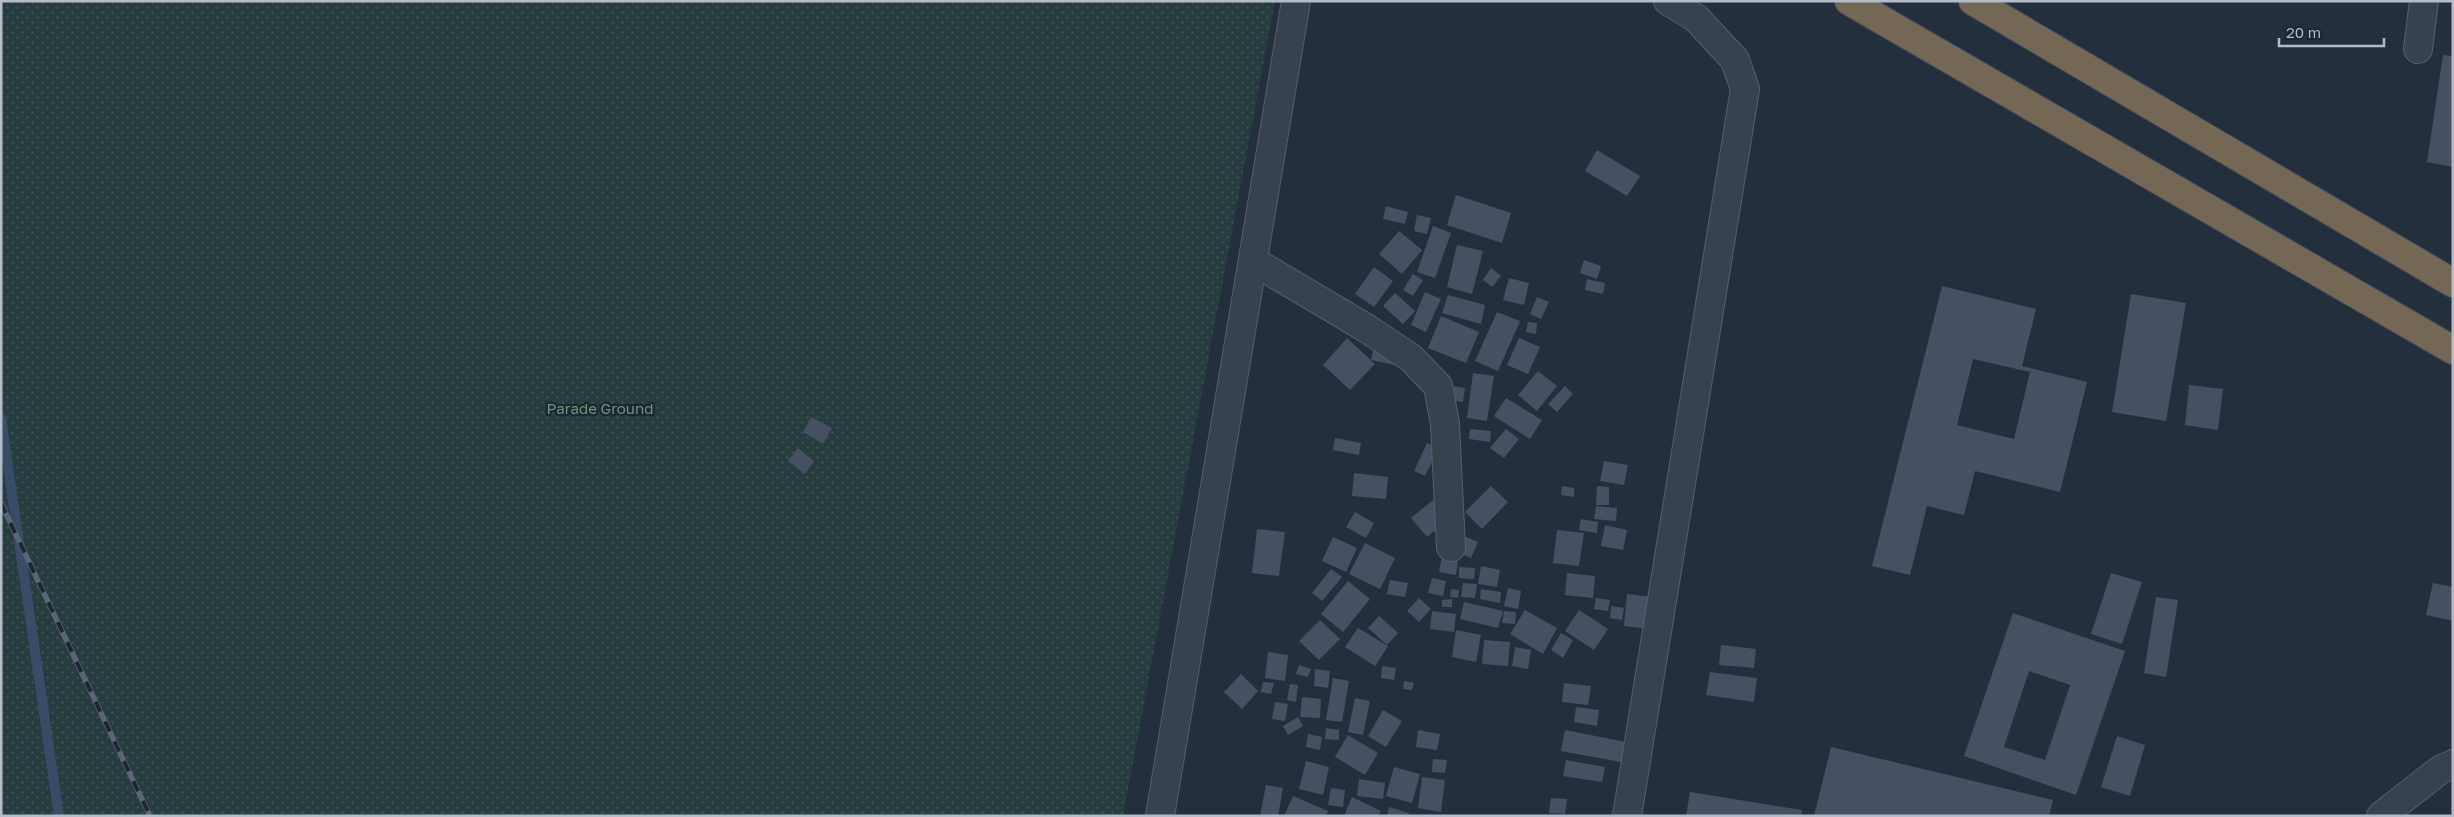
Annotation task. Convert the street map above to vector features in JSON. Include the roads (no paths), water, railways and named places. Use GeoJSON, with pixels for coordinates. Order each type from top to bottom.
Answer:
{"type":"FeatureCollection","features":[{"type":"Feature","properties":{"kind":"highway"},"geometry":{"type":"LineString","coordinates":[[1849,1],[2453,350]]}},
{"type":"Feature","properties":{"kind":"highway"},"geometry":{"type":"LineString","coordinates":[[1973,1],[2453,283]]}},
{"type":"Feature","properties":{"kind":"street"},"geometry":{"type":"LineString","coordinates":[[1160,816],[1296,1]]}},
{"type":"Feature","properties":{"kind":"street"},"geometry":{"type":"LineString","coordinates":[[1627,816],[1745,89],[1735,60],[1696,18],[1668,1]]}},
{"type":"Feature","properties":{"kind":"street"},"geometry":{"type":"LineString","coordinates":[[2418,49],[2424,1]]}},
{"type":"Feature","properties":{"kind":"street"},"geometry":{"type":"LineString","coordinates":[[1253,261],[1374,333],[1411,358],[1438,386],[1445,424],[1451,547]]}},
{"type":"Feature","properties":{"kind":"street"},"geometry":{"type":"LineString","coordinates":[[2381,816],[2440,770],[2453,764]]}},
{"type":"Feature","properties":{"kind":"waterway"},"geometry":{"type":"LineString","coordinates":[[1,418],[59,816]]}},
{"type":"Feature","properties":{"kind":"railway"},"geometry":{"type":"LineString","coordinates":[[1,503],[150,816]]}},
{"type":"Feature","properties":{"kind":"park label","name":"Parade Ground"},"geometry":{"type":"Point","coordinates":[600,408]}}]}
